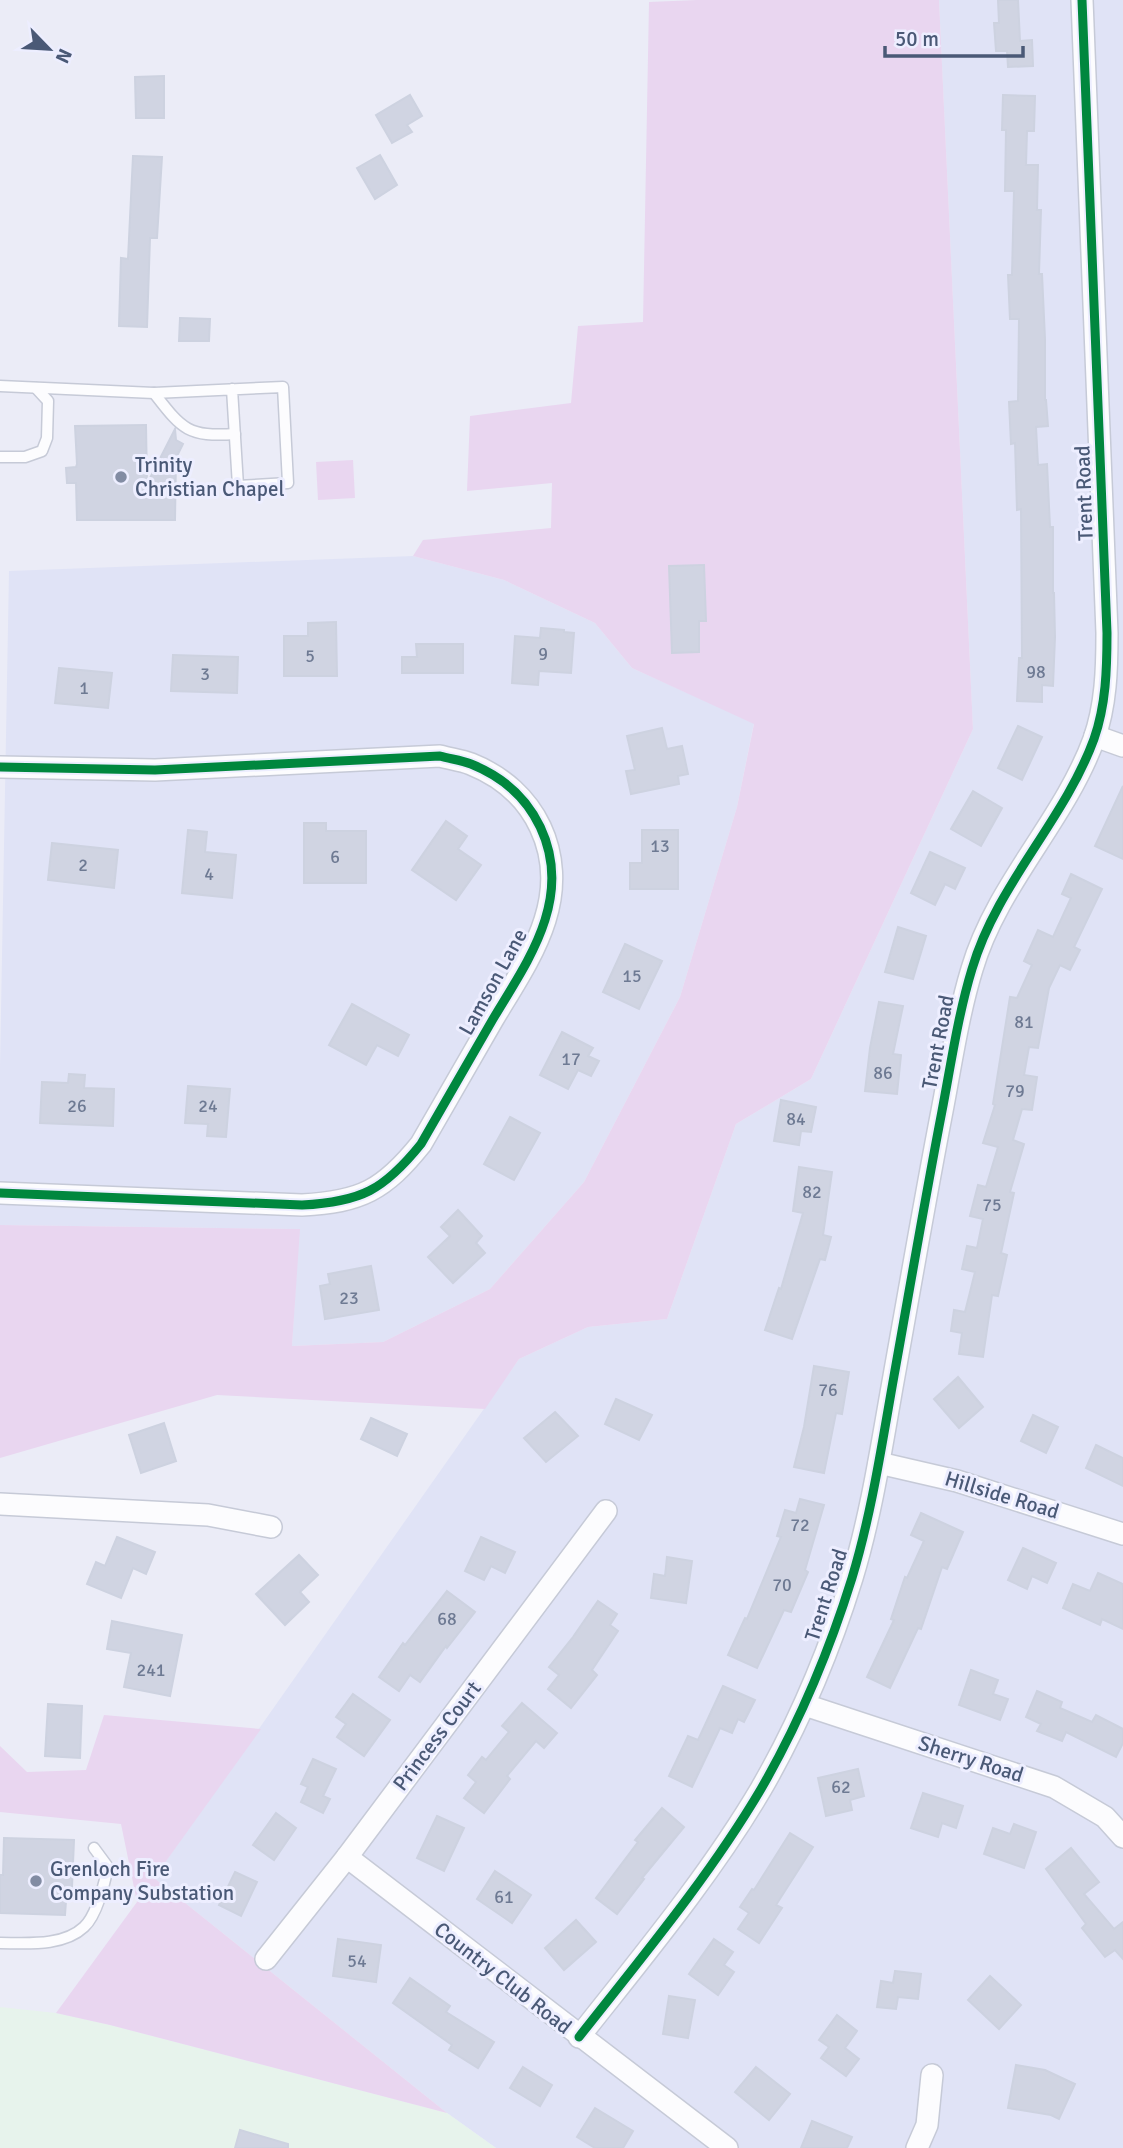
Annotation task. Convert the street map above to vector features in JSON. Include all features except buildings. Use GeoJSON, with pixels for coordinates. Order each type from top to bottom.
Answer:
{"type":"FeatureCollection","features":[{"type":"Feature","properties":{"kind":"street","name":"Trent Road"},"geometry":{"type":"LineString","coordinates":[[579,2037],[711,1866],[761,1789],[805,1705],[830,1644],[853,1574],[878,1463],[958,1026],[973,963],[998,907],[1075,780],[1095,736],[1104,693],[1107,633],[1082,0]]}},
{"type":"Feature","properties":{"kind":"street"},"geometry":{"type":"LineString","coordinates":[[1095,736],[1123,746]]}},
{"type":"Feature","properties":{"kind":"street","name":"Lamson Lane"},"geometry":{"type":"LineString","coordinates":[[0,767],[155,770],[440,756],[471,764],[497,778],[520,796],[537,818],[547,841],[553,868],[552,895],[536,945],[421,1144],[406,1163],[386,1181],[363,1194],[335,1203],[302,1205],[0,1193]]}},
{"type":"Feature","properties":{"kind":"street","name":"Hillside Road"},"geometry":{"type":"LineString","coordinates":[[878,1463],[977,1486],[1123,1534]]}},
{"type":"Feature","properties":{"kind":"street"},"geometry":{"type":"LineString","coordinates":[[0,1504],[208,1515],[271,1527]]}},
{"type":"Feature","properties":{"kind":"street","name":"Princess Court"},"geometry":{"type":"LineString","coordinates":[[266,1959],[347,1857],[606,1511]]}},
{"type":"Feature","properties":{"kind":"street","name":"Sherry Road"},"geometry":{"type":"LineString","coordinates":[[805,1705],[1054,1787],[1105,1817],[1123,1837]]}},
{"type":"Feature","properties":{"kind":"street","name":"Country Club Road"},"geometry":{"type":"LineString","coordinates":[[347,1857],[727,2148]]}},
{"type":"Feature","properties":{"kind":"street"},"geometry":{"type":"LineString","coordinates":[[917,2148],[927,2125],[932,2075]]}},
{"type":"Feature","properties":{"kind":"lane"},"geometry":{"type":"LineString","coordinates":[[0,386],[154,393],[232,389],[283,387],[288,483],[238,486],[232,389]]}},
{"type":"Feature","properties":{"kind":"lane"},"geometry":{"type":"LineString","coordinates":[[0,457],[25,457],[42,451],[47,438],[48,401],[36,388]]}},
{"type":"Feature","properties":{"kind":"lane"},"geometry":{"type":"LineString","coordinates":[[154,393],[179,424],[193,432],[209,435],[235,434]]}},
{"type":"Feature","properties":{"kind":"lane"},"geometry":{"type":"LineString","coordinates":[[0,1943],[45,1943],[66,1937],[84,1927],[101,1897],[107,1867],[94,1848]]}},
{"type":"Feature","properties":{"kind":"shaded area"},"geometry":{"type":"Polygon","coordinates":[[[939,0],[1123,0],[1123,2148],[496,2148],[447,2113],[154,1878],[519,1359],[588,1327],[667,1319],[736,1124],[811,1079],[973,729],[939,0]]]}},
{"type":"Feature","properties":{"kind":"shaded area"},"geometry":{"type":"Polygon","coordinates":[[[939,0],[973,729],[811,1079],[736,1124],[667,1319],[588,1327],[519,1359],[485,1409],[217,1395],[0,1458],[0,1225],[300,1229],[292,1346],[383,1342],[490,1289],[584,1182],[680,997],[737,807],[754,724],[632,668],[595,623],[504,580],[413,556],[423,540],[551,528],[552,483],[467,491],[470,416],[571,403],[578,326],[643,322],[649,2],[939,0]]]}},
{"type":"Feature","properties":{"kind":"shaded area"},"geometry":{"type":"Polygon","coordinates":[[[353,460],[355,498],[318,500],[316,462],[353,460]]]}},
{"type":"Feature","properties":{"kind":"shaded area"},"geometry":{"type":"Polygon","coordinates":[[[413,556],[504,580],[595,623],[632,668],[754,723],[737,807],[680,997],[584,1182],[490,1289],[383,1342],[292,1346],[299,1229],[0,1225],[0,1067],[9,571],[413,556]]]}},
{"type":"Feature","properties":{"kind":"shaded area"},"geometry":{"type":"Polygon","coordinates":[[[104,1715],[261,1729],[154,1878],[447,2113],[56,2013],[137,1902],[121,1824],[0,1812],[0,1746],[27,1772],[86,1770],[104,1715]]]}},
{"type":"Feature","properties":{"kind":"shaded area"},"geometry":{"type":"Polygon","coordinates":[[[0,2007],[56,2013],[110,2025],[447,2113],[496,2148],[0,2148],[0,2007]]]}},
{"type":"Feature","properties":{"kind":"cycle path"},"geometry":{"type":"LineString","coordinates":[[579,2037],[674,1916],[741,1822],[788,1739],[823,1660],[852,1578],[871,1503],[955,1040],[972,969],[997,909],[1066,798],[1098,726],[1105,687],[1107,633],[1082,0]]}},
{"type":"Feature","properties":{"kind":"cycle path"},"geometry":{"type":"LineString","coordinates":[[0,767],[155,770],[440,756],[471,764],[494,775],[513,790],[529,807],[540,827],[548,848],[551,871],[551,895],[545,920],[522,971],[421,1144],[395,1173],[370,1191],[340,1201],[302,1205],[0,1193]]}},
{"type":"Feature","properties":{"kind":"place","name":"Trinity Christian Chapel"},"geometry":{"type":"Point","coordinates":[121,477]}},
{"type":"Feature","properties":{"kind":"place","name":"Grenloch Fire Company Substation"},"geometry":{"type":"Point","coordinates":[36,1881]}}]}
